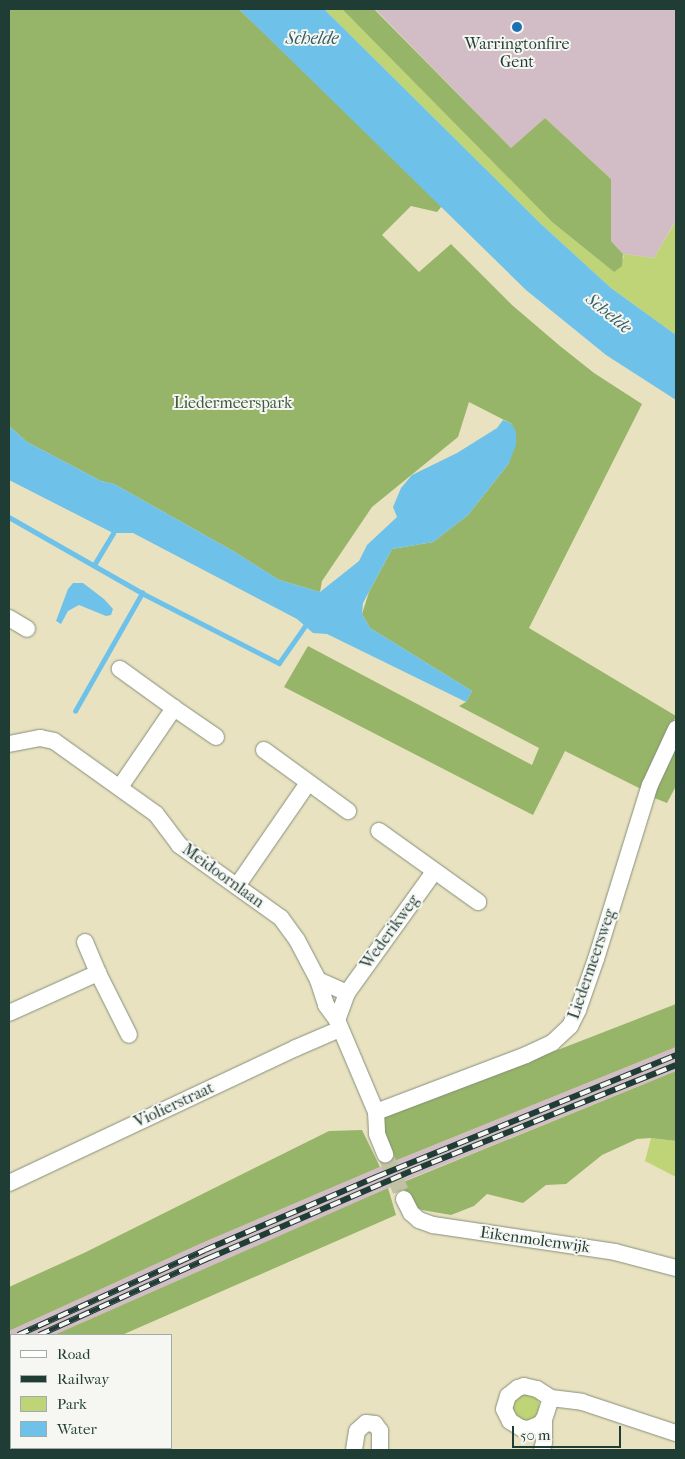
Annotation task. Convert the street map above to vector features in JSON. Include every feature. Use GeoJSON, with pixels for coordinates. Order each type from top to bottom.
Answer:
{"type":"FeatureCollection","features":[{"type":"Feature","properties":{"kind":"street"},"geometry":{"type":"LineString","coordinates":[[9,618],[27,628]]}},
{"type":"Feature","properties":{"kind":"street"},"geometry":{"type":"LineString","coordinates":[[120,669],[216,737]]}},
{"type":"Feature","properties":{"kind":"street"},"geometry":{"type":"LineString","coordinates":[[120,787],[174,708]]}},
{"type":"Feature","properties":{"kind":"street","name":"Liedermeersweg"},"geometry":{"type":"LineString","coordinates":[[376,1112],[526,1055],[552,1043],[570,1026],[578,1010],[596,959],[650,785],[676,729]]}},
{"type":"Feature","properties":{"kind":"street","name":"Meidoornlaan"},"geometry":{"type":"LineString","coordinates":[[9,744],[40,738],[54,740],[156,814],[178,845],[281,918],[289,927],[318,980],[326,1005],[338,1025],[376,1112]]}},
{"type":"Feature","properties":{"kind":"street"},"geometry":{"type":"LineString","coordinates":[[264,750],[348,810]]}},
{"type":"Feature","properties":{"kind":"street"},"geometry":{"type":"LineString","coordinates":[[237,886],[308,783]]}},
{"type":"Feature","properties":{"kind":"street"},"geometry":{"type":"LineString","coordinates":[[379,831],[478,902]]}},
{"type":"Feature","properties":{"kind":"street","name":"Wederikweg"},"geometry":{"type":"LineString","coordinates":[[347,993],[434,872]]}},
{"type":"Feature","properties":{"kind":"street"},"geometry":{"type":"LineString","coordinates":[[85,942],[98,973],[129,1035]]}},
{"type":"Feature","properties":{"kind":"street"},"geometry":{"type":"LineString","coordinates":[[9,1013],[98,973]]}},
{"type":"Feature","properties":{"kind":"street"},"geometry":{"type":"LineString","coordinates":[[318,980],[347,993],[338,1025]]}},
{"type":"Feature","properties":{"kind":"street","name":"Violierstraat"},"geometry":{"type":"LineString","coordinates":[[9,1183],[296,1048],[338,1025]]}},
{"type":"Feature","properties":{"kind":"street"},"geometry":{"type":"LineString","coordinates":[[376,1112],[378,1134],[385,1154]]}},
{"type":"Feature","properties":{"kind":"street","name":"Eikenmolenwijk"},"geometry":{"type":"LineString","coordinates":[[404,1199],[411,1212],[419,1220],[433,1225],[615,1252],[676,1268]]}},
{"type":"Feature","properties":{"kind":"street"},"geometry":{"type":"LineString","coordinates":[[544,1419],[534,1427],[521,1428],[510,1421],[505,1412],[505,1402],[512,1391],[524,1386],[537,1389],[551,1398],[582,1402],[676,1434]]}},
{"type":"Feature","properties":{"kind":"street"},"geometry":{"type":"LineString","coordinates":[[542,1450],[544,1419],[551,1398]]}},
{"type":"Feature","properties":{"kind":"street"},"geometry":{"type":"LineString","coordinates":[[354,1450],[357,1430],[366,1423],[375,1424],[380,1431],[380,1450]]}},
{"type":"Feature","properties":{"kind":"shaded area"},"geometry":{"type":"Polygon","coordinates":[[[375,9],[676,9],[676,223],[674,223],[654,258],[623,254],[611,241],[611,179],[545,118],[511,148],[375,9]]]}},
{"type":"Feature","properties":{"kind":"shaded area"},"geometry":{"type":"Polygon","coordinates":[[[676,1047],[676,1071],[414,1177],[56,1334],[10,1334],[9,1356],[9,1331],[202,1243],[392,1162],[676,1047]]]}},
{"type":"Feature","properties":{"kind":"green space","name":"Liedermeerspark"},"geometry":{"type":"Polygon","coordinates":[[[9,9],[239,9],[442,206],[437,212],[411,206],[382,235],[419,272],[451,244],[512,305],[560,346],[594,373],[642,404],[529,628],[676,716],[641,789],[565,751],[533,815],[284,687],[308,646],[532,765],[539,748],[459,706],[466,702],[472,691],[370,628],[362,614],[369,592],[392,549],[433,542],[468,515],[509,463],[512,424],[469,402],[458,437],[372,507],[322,581],[320,592],[279,580],[233,551],[114,484],[101,481],[27,442],[9,426],[9,9]]]}},
{"type":"Feature","properties":{"kind":"green space"},"geometry":{"type":"Polygon","coordinates":[[[324,9],[342,9],[552,222],[614,272],[624,257],[623,254],[654,258],[675,222],[676,335],[611,288],[541,224],[324,9]]]}},
{"type":"Feature","properties":{"kind":"green space"},"geometry":{"type":"Polygon","coordinates":[[[342,9],[374,9],[511,148],[545,118],[611,179],[611,241],[623,254],[622,266],[614,272],[552,222],[342,9]]]}},
{"type":"Feature","properties":{"kind":"green space"},"geometry":{"type":"Polygon","coordinates":[[[676,738],[676,786],[667,803],[652,797],[676,738]]]}},
{"type":"Feature","properties":{"kind":"green space"},"geometry":{"type":"Polygon","coordinates":[[[676,1004],[676,1047],[392,1162],[381,1133],[380,1119],[676,1004]]]}},
{"type":"Feature","properties":{"kind":"green space"},"geometry":{"type":"Polygon","coordinates":[[[676,1071],[676,1141],[651,1138],[637,1139],[602,1155],[566,1184],[546,1185],[523,1203],[487,1194],[474,1206],[451,1215],[422,1210],[411,1204],[401,1183],[676,1071]]]}},
{"type":"Feature","properties":{"kind":"green space"},"geometry":{"type":"Polygon","coordinates":[[[362,1130],[380,1167],[202,1243],[9,1331],[9,1287],[84,1253],[329,1131],[362,1130]]]}},
{"type":"Feature","properties":{"kind":"green space"},"geometry":{"type":"Polygon","coordinates":[[[651,1138],[676,1141],[676,1177],[645,1161],[651,1138]]]}},
{"type":"Feature","properties":{"kind":"green space"},"geometry":{"type":"Polygon","coordinates":[[[388,1188],[396,1215],[124,1334],[56,1334],[388,1188]]]}},
{"type":"Feature","properties":{"kind":"green space"},"geometry":{"type":"Polygon","coordinates":[[[528,1392],[538,1399],[540,1408],[537,1416],[527,1422],[512,1414],[514,1396],[528,1392]]]}},
{"type":"Feature","properties":{"kind":"water","name":"Schelde"},"geometry":{"type":"Polygon","coordinates":[[[239,9],[324,9],[541,224],[611,288],[676,335],[676,400],[606,355],[526,290],[239,9]]]}},
{"type":"Feature","properties":{"kind":"water"},"geometry":{"type":"Polygon","coordinates":[[[503,420],[512,424],[516,432],[516,445],[509,463],[468,515],[433,542],[392,549],[363,603],[362,614],[370,628],[472,691],[466,702],[327,634],[313,633],[297,619],[133,533],[113,533],[9,480],[9,426],[27,442],[101,481],[114,484],[233,551],[279,580],[320,592],[359,561],[367,545],[397,517],[393,507],[401,488],[412,475],[457,453],[497,428],[503,420]]]}},
{"type":"Feature","properties":{"kind":"water"},"geometry":{"type":"Polygon","coordinates":[[[73,583],[83,583],[104,599],[113,609],[111,615],[106,616],[79,605],[68,611],[61,624],[56,621],[68,589],[73,583]]]}},
{"type":"Feature","properties":{"kind":"waterway"},"geometry":{"type":"LineString","coordinates":[[9,517],[142,593],[279,663],[305,626]]}},
{"type":"Feature","properties":{"kind":"waterway"},"geometry":{"type":"LineString","coordinates":[[94,565],[113,533]]}},
{"type":"Feature","properties":{"kind":"waterway"},"geometry":{"type":"LineString","coordinates":[[75,711],[142,593]]}},
{"type":"Feature","properties":{"kind":"tunnel"},"geometry":{"type":"LineString","coordinates":[[385,1154],[404,1199]]}},
{"type":"Feature","properties":{"kind":"railway"},"geometry":{"type":"LineString","coordinates":[[20,1334],[205,1250],[376,1177],[676,1055]]}},
{"type":"Feature","properties":{"kind":"railway"},"geometry":{"type":"LineString","coordinates":[[41,1334],[209,1258],[411,1171],[676,1065]]}},
{"type":"Feature","properties":{"kind":"place","name":"Warringtonfire Gent"},"geometry":{"type":"Point","coordinates":[517,27]}}]}
